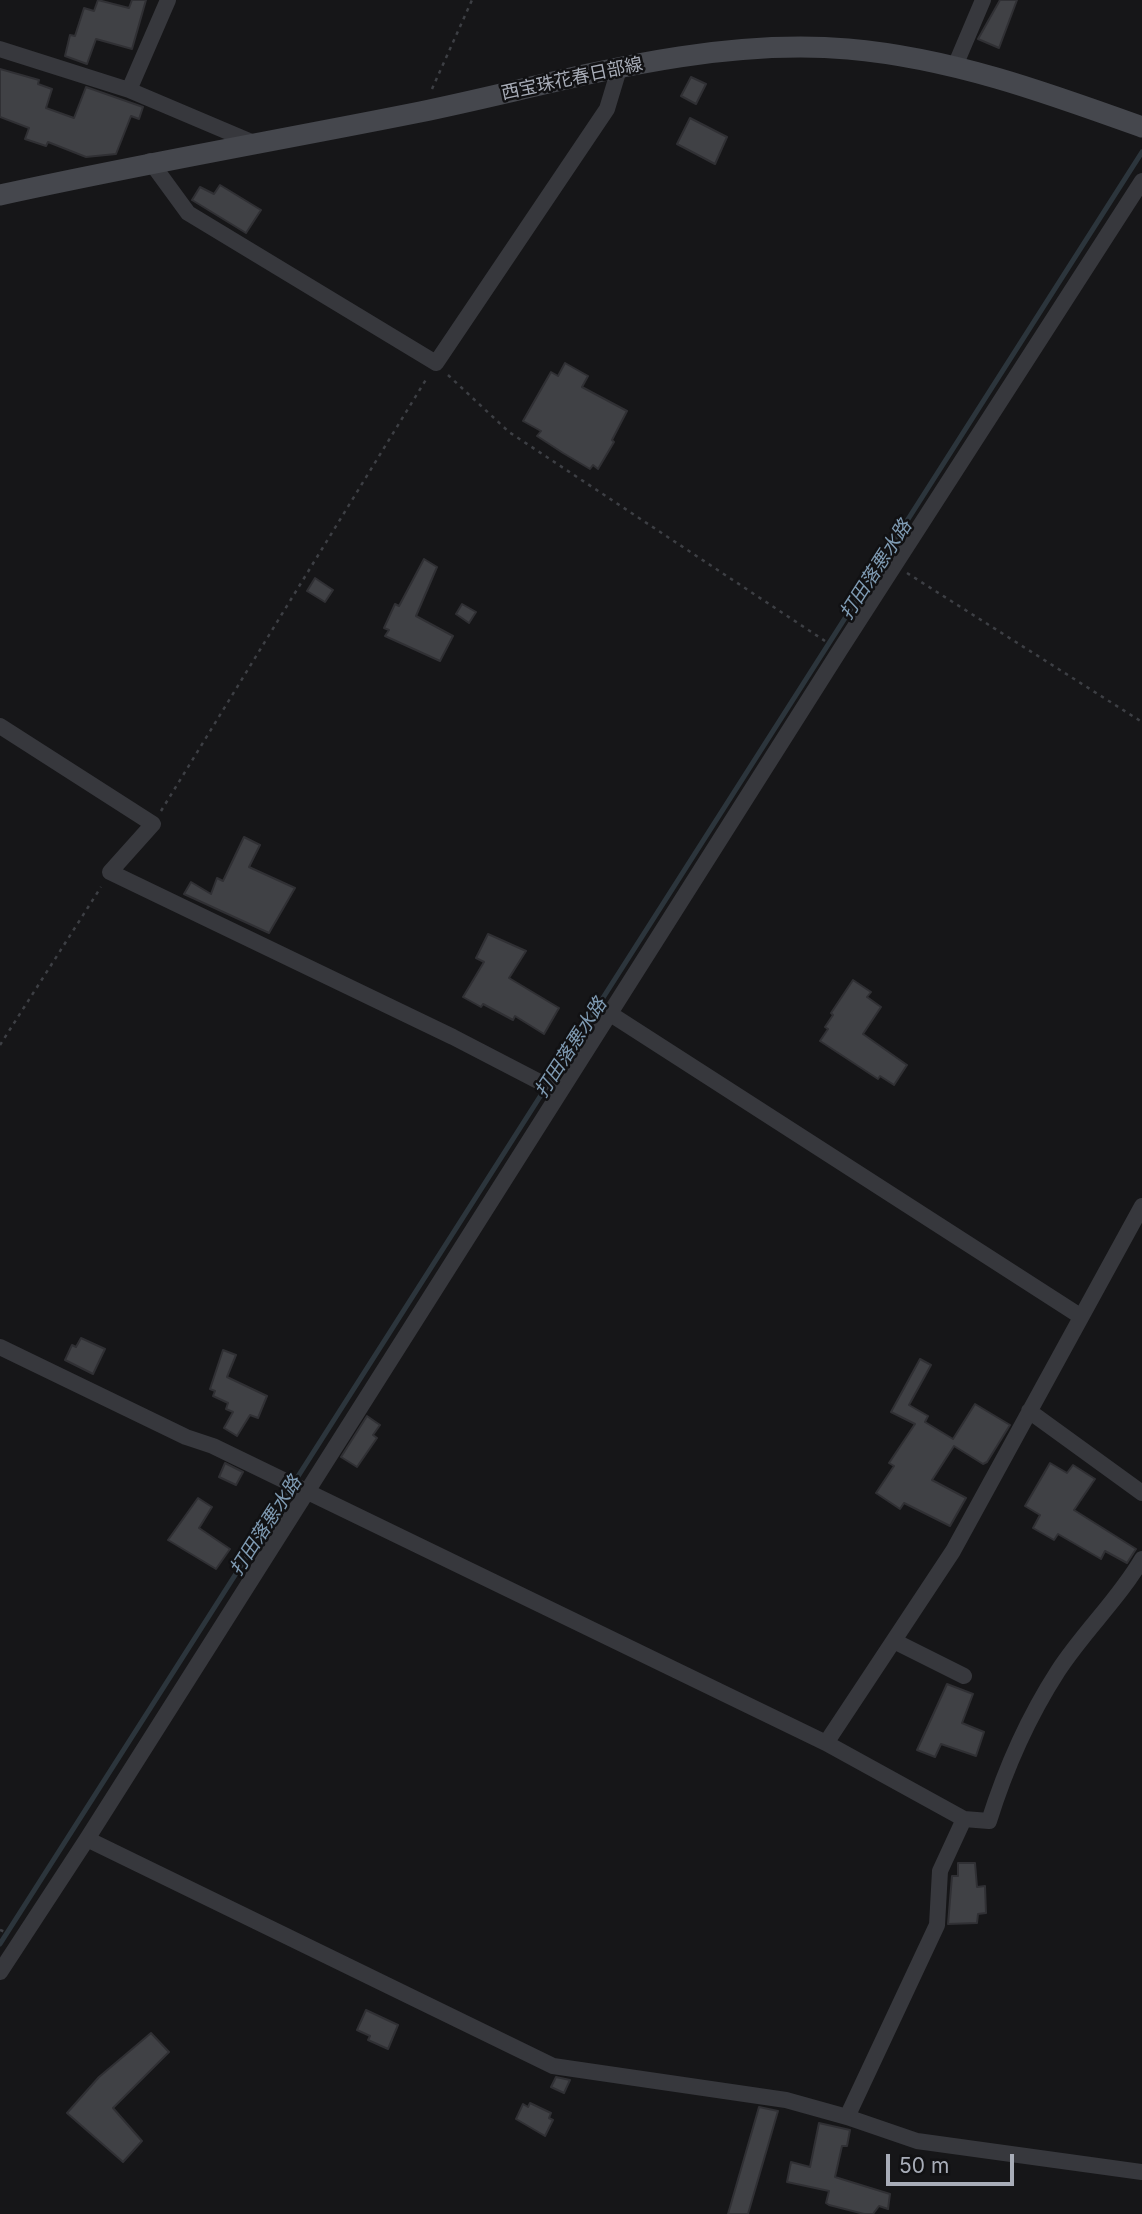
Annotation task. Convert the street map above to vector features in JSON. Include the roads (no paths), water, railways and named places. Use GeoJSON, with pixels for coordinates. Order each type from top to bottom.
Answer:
{"type":"FeatureCollection","features":[{"type":"Feature","properties":{"kind":"main road","name":"西宝珠花春日部線"},"geometry":{"type":"LineString","coordinates":[[0,195],[150,162],[422,112],[620,66],[739,50],[845,49],[955,66],[1018,82],[1142,127]]}},
{"type":"Feature","properties":{"kind":"street"},"geometry":{"type":"LineString","coordinates":[[129,90],[167,0]]}},
{"type":"Feature","properties":{"kind":"street"},"geometry":{"type":"LineString","coordinates":[[955,66],[983,0]]}},
{"type":"Feature","properties":{"kind":"street"},"geometry":{"type":"LineString","coordinates":[[0,49],[129,90],[254,143]]}},
{"type":"Feature","properties":{"kind":"street"},"geometry":{"type":"LineString","coordinates":[[150,162],[188,213],[436,363],[607,109],[620,66]]}},
{"type":"Feature","properties":{"kind":"street"},"geometry":{"type":"LineString","coordinates":[[0,1972],[87,1839],[840,650],[1142,181]]}},
{"type":"Feature","properties":{"kind":"street"},"geometry":{"type":"LineString","coordinates":[[0,726],[153,824],[110,872],[442,1031],[559,1091]]}},
{"type":"Feature","properties":{"kind":"street"},"geometry":{"type":"LineString","coordinates":[[609,1013],[1080,1316]]}},
{"type":"Feature","properties":{"kind":"street"},"geometry":{"type":"LineString","coordinates":[[826,1743],[953,1551],[1142,1206]]}},
{"type":"Feature","properties":{"kind":"street"},"geometry":{"type":"LineString","coordinates":[[0,1347],[826,1743],[964,1819],[989,1821],[1002,1780],[1057,1672],[1081,1639],[1123,1592],[1142,1559]]}},
{"type":"Feature","properties":{"kind":"street"},"geometry":{"type":"LineString","coordinates":[[1029,1411],[1142,1493]]}},
{"type":"Feature","properties":{"kind":"street"},"geometry":{"type":"LineString","coordinates":[[894,1641],[964,1676]]}},
{"type":"Feature","properties":{"kind":"street"},"geometry":{"type":"LineString","coordinates":[[847,2117],[937,1925],[940,1871],[964,1819]]}},
{"type":"Feature","properties":{"kind":"street"},"geometry":{"type":"LineString","coordinates":[[87,1839],[553,2066],[786,2100],[917,2141],[1142,2172]]}},
{"type":"Feature","properties":{"kind":"waterway","name":"打田落悪水路"},"geometry":{"type":"LineString","coordinates":[[0,1944],[1142,152]]}}]}
